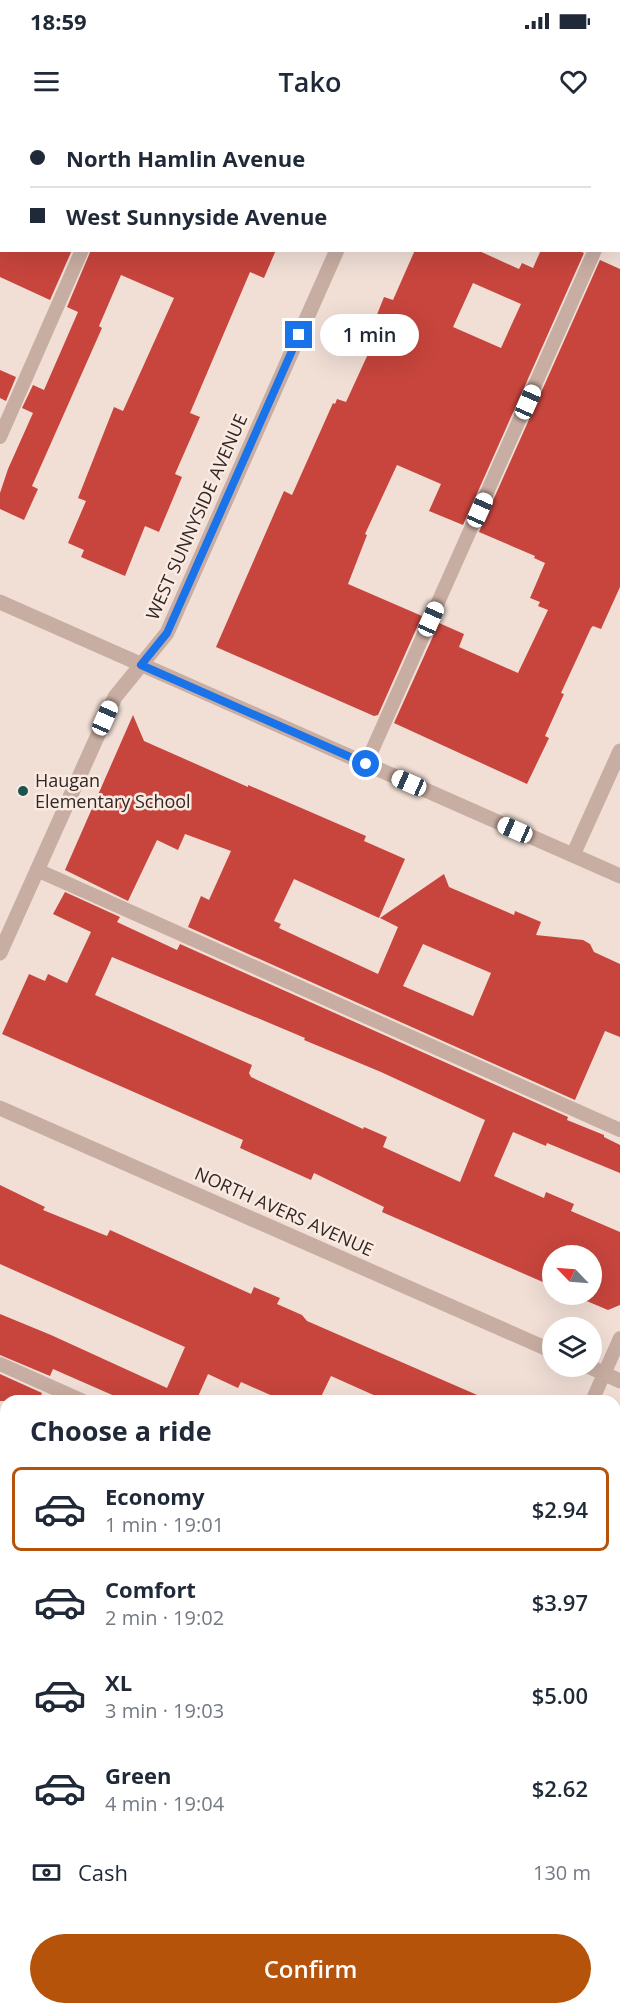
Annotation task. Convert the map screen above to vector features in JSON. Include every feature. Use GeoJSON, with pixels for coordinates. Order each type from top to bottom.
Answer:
{"type":"FeatureCollection","features":[{"type":"Feature","properties":{"kind":"street","name":"WEST SUNNYSIDE AVENUE"},"geometry":{"type":"LineString","coordinates":[[0,953],[115,697],[167,633],[336,252]]}},
{"type":"Feature","properties":{"kind":"street"},"geometry":{"type":"LineString","coordinates":[[0,602],[620,876]]}},
{"type":"Feature","properties":{"kind":"street"},"geometry":{"type":"LineString","coordinates":[[573,855],[620,752]]}},
{"type":"Feature","properties":{"kind":"street","name":"NORTH AVERS AVENUE"},"geometry":{"type":"LineString","coordinates":[[0,1108],[542,1347]]}},
{"type":"Feature","properties":{"kind":"street"},"geometry":{"type":"LineString","coordinates":[[604,1374],[620,1381]]}},
{"type":"Feature","properties":{"kind":"lane"},"geometry":{"type":"LineString","coordinates":[[0,437],[81,252]]}},
{"type":"Feature","properties":{"kind":"lane"},"geometry":{"type":"LineString","coordinates":[[366,764],[594,252]]}},
{"type":"Feature","properties":{"kind":"lane"},"geometry":{"type":"LineString","coordinates":[[37,870],[620,1130]]}},
{"type":"Feature","properties":{"kind":"lane"},"geometry":{"type":"LineString","coordinates":[[595,1395],[620,1338]]}},
{"type":"Feature","properties":{"kind":"lane"},"geometry":{"type":"LineString","coordinates":[[0,1364],[70,1395]]}},
{"type":"Feature","properties":{"kind":"building"},"geometry":{"type":"Polygon","coordinates":[[[0,252],[71,252],[50,300],[0,277],[0,252]]]}},
{"type":"Feature","properties":{"kind":"building"},"geometry":{"type":"Polygon","coordinates":[[[90,252],[275,252],[264,278],[250,272],[190,413],[200,417],[175,474],[182,477],[159,532],[145,526],[125,576],[81,557],[84,550],[68,543],[86,501],[78,498],[114,407],[123,411],[174,298],[121,275],[99,326],[102,328],[32,486],[38,489],[24,520],[0,509],[0,493],[8,469],[33,413],[22,408],[33,385],[44,390],[78,312],[67,307],[90,252]]]}},
{"type":"Feature","properties":{"kind":"building"},"geometry":{"type":"Polygon","coordinates":[[[414,252],[481,252],[519,269],[522,263],[533,268],[540,252],[584,253],[463,525],[429,511],[441,484],[397,465],[365,534],[367,535],[348,584],[422,616],[378,715],[374,716],[216,647],[284,491],[292,495],[333,403],[335,404],[337,399],[346,402],[379,330],[372,327],[384,297],[393,300],[414,252]],[[473,283],[453,327],[501,348],[521,304],[473,283]]]}},
{"type":"Feature","properties":{"kind":"building"},"geometry":{"type":"Polygon","coordinates":[[[600,260],[620,269],[620,587],[601,629],[593,626],[591,628],[561,693],[564,694],[545,736],[549,738],[527,784],[394,723],[439,623],[464,634],[459,647],[518,673],[548,610],[538,606],[540,602],[530,598],[545,563],[534,558],[535,556],[479,532],[600,260]]]}},
{"type":"Feature","properties":{"kind":"building"},"geometry":{"type":"Polygon","coordinates":[[[0,370],[16,377],[6,401],[0,398],[0,370]]]}},
{"type":"Feature","properties":{"kind":"building"},"geometry":{"type":"Polygon","coordinates":[[[133,715],[144,741],[366,836],[364,841],[405,859],[379,918],[294,879],[274,921],[281,924],[279,928],[378,974],[398,927],[380,918],[444,874],[449,887],[514,915],[515,911],[541,922],[536,935],[583,940],[590,944],[594,952],[620,964],[620,1037],[605,1031],[575,1100],[188,927],[201,896],[209,900],[231,851],[185,834],[178,850],[157,840],[128,901],[65,870],[133,715]],[[423,944],[403,986],[473,1016],[491,973],[423,944]]]}},
{"type":"Feature","properties":{"kind":"building"},"geometry":{"type":"Polygon","coordinates":[[[65,892],[120,917],[117,922],[177,950],[180,944],[568,1117],[567,1120],[604,1135],[620,1145],[620,1173],[547,1143],[546,1146],[513,1132],[494,1176],[544,1198],[546,1192],[574,1204],[571,1211],[620,1232],[620,1305],[608,1310],[596,1305],[602,1305],[602,1245],[542,1245],[542,1282],[382,1212],[384,1207],[314,1173],[311,1180],[240,1148],[243,1140],[2,1034],[29,974],[45,981],[48,974],[67,983],[91,932],[53,914],[65,892]],[[112,957],[95,995],[252,1065],[249,1073],[251,1077],[363,1129],[364,1127],[387,1137],[383,1147],[460,1182],[485,1120],[381,1072],[304,1040],[305,1038],[112,957]]]}},
{"type":"Feature","properties":{"kind":"building"},"geometry":{"type":"Polygon","coordinates":[[[0,1185],[45,1207],[43,1210],[107,1236],[110,1230],[251,1294],[254,1287],[280,1298],[277,1304],[302,1315],[307,1321],[477,1395],[374,1395],[331,1376],[322,1395],[270,1395],[241,1382],[238,1388],[208,1374],[199,1395],[112,1395],[53,1369],[50,1376],[0,1355],[0,1314],[167,1388],[185,1347],[0,1264],[0,1185]]]}},
{"type":"Feature","properties":{"kind":"building"},"geometry":{"type":"Polygon","coordinates":[[[0,1374],[42,1393],[41,1395],[0,1395],[0,1374]]]}},
{"type":"Feature","properties":{"kind":"place","name":"Haugan Elementary School"},"geometry":{"type":"Point","coordinates":[23,791]}},
{"type":"Feature","properties":{"kind":"route"},"geometry":{"type":"LineString","coordinates":[[299,335],[167,633],[141,665],[366,764]]}}]}
